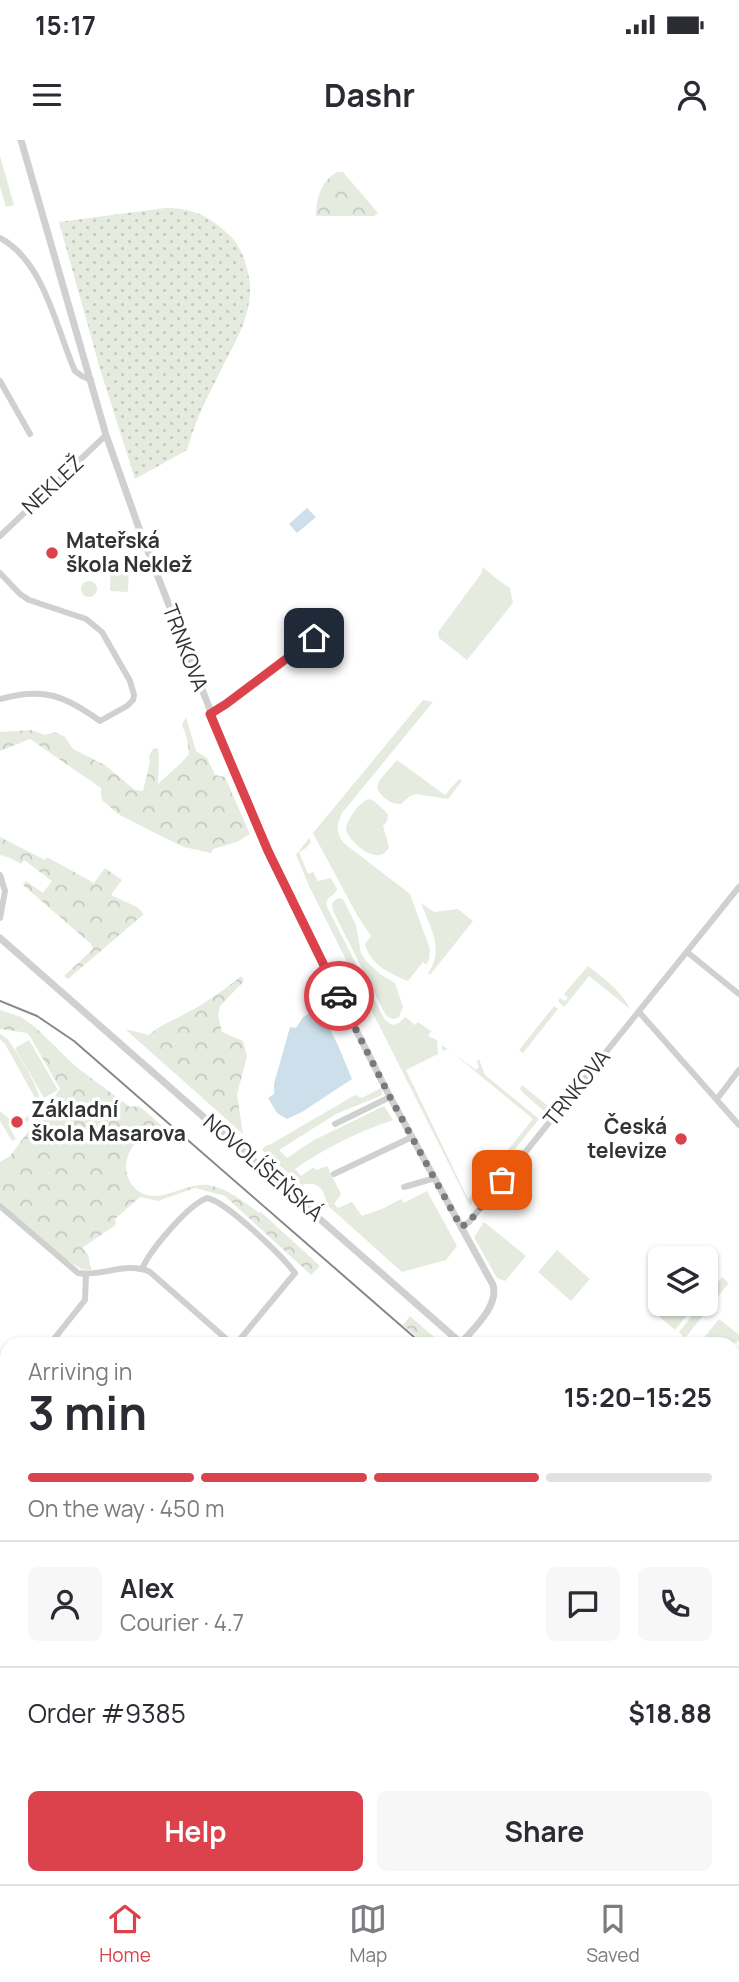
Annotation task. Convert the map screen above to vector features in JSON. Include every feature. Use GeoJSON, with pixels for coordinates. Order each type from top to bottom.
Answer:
{"type":"FeatureCollection","features":[{"type":"Feature","properties":{"kind":"street","name":"TRNKOVA"},"geometry":{"type":"LineString","coordinates":[[21,140],[106,435],[210,714],[303,925],[390,1097],[491,1282],[495,1296],[492,1304],[466,1337]]}},
{"type":"Feature","properties":{"kind":"street","name":"TRNKOVA"},"geometry":{"type":"LineString","coordinates":[[0,238],[19,251],[33,268],[75,371],[91,380]]}},
{"type":"Feature","properties":{"kind":"street"},"geometry":{"type":"LineString","coordinates":[[0,380],[30,434]]}},
{"type":"Feature","properties":{"kind":"street","name":"NEKLEŽ"},"geometry":{"type":"LineString","coordinates":[[0,536],[106,435]]}},
{"type":"Feature","properties":{"kind":"street"},"geometry":{"type":"LineString","coordinates":[[0,573],[29,600],[86,619],[99,628],[134,691],[130,704],[100,721],[75,703],[57,696],[41,693],[0,699]]}},
{"type":"Feature","properties":{"kind":"street"},"geometry":{"type":"LineString","coordinates":[[210,714],[314,638]]}},
{"type":"Feature","properties":{"kind":"street"},"geometry":{"type":"LineString","coordinates":[[0,874],[5,888],[0,918]]}},
{"type":"Feature","properties":{"kind":"street","name":"TRNKOVA"},"geometry":{"type":"LineString","coordinates":[[461,1227],[469,1222],[739,887]]}},
{"type":"Feature","properties":{"kind":"street","name":"NOVOLÍŠEŇSKÁ"},"geometry":{"type":"LineString","coordinates":[[0,938],[453,1337]]}},
{"type":"Feature","properties":{"kind":"street"},"geometry":{"type":"LineString","coordinates":[[687,952],[739,994]]}},
{"type":"Feature","properties":{"kind":"street"},"geometry":{"type":"LineString","coordinates":[[639,1012],[739,1125]]}},
{"type":"Feature","properties":{"kind":"street"},"geometry":{"type":"LineString","coordinates":[[717,1099],[739,1070]]}},
{"type":"Feature","properties":{"kind":"street"},"geometry":{"type":"LineString","coordinates":[[335,1124],[390,1097]]}},
{"type":"Feature","properties":{"kind":"street"},"geometry":{"type":"LineString","coordinates":[[334,1174],[412,1137]]}},
{"type":"Feature","properties":{"kind":"street"},"geometry":{"type":"LineString","coordinates":[[404,1187],[435,1178]]}},
{"type":"Feature","properties":{"kind":"street"},"geometry":{"type":"LineString","coordinates":[[142,1269],[148,1257],[192,1206],[207,1198],[223,1205],[261,1238],[295,1273],[240,1337]]}},
{"type":"Feature","properties":{"kind":"street"},"geometry":{"type":"LineString","coordinates":[[0,1206],[78,1273],[142,1269],[158,1278],[226,1337]]}},
{"type":"Feature","properties":{"kind":"street"},"geometry":{"type":"LineString","coordinates":[[56,1337],[85,1300],[86,1274]]}},
{"type":"Feature","properties":{"kind":"green space"},"geometry":{"type":"Polygon","coordinates":[[[0,156],[14,205],[6,207],[0,187],[0,156]]]}},
{"type":"Feature","properties":{"kind":"green space"},"geometry":{"type":"Polygon","coordinates":[[[337,172],[343,172],[378,213],[374,216],[316,216],[320,191],[327,180],[337,172]]]}},
{"type":"Feature","properties":{"kind":"green space"},"geometry":{"type":"Polygon","coordinates":[[[165,208],[183,209],[199,214],[231,236],[246,265],[250,296],[243,325],[203,406],[187,450],[135,479],[100,369],[59,222],[165,208]]]}},
{"type":"Feature","properties":{"kind":"green space"},"geometry":{"type":"Polygon","coordinates":[[[111,562],[129,563],[128,592],[110,591],[111,562]]]}},
{"type":"Feature","properties":{"kind":"green space"},"geometry":{"type":"Polygon","coordinates":[[[483,567],[510,588],[513,603],[467,660],[439,638],[438,632],[481,574],[483,567]]]}},
{"type":"Feature","properties":{"kind":"green space"},"geometry":{"type":"Polygon","coordinates":[[[86,581],[92,581],[97,589],[95,595],[86,597],[81,592],[81,586],[86,581]]]}},
{"type":"Feature","properties":{"kind":"green space"},"geometry":{"type":"Polygon","coordinates":[[[423,700],[433,702],[342,813],[338,826],[340,837],[345,844],[410,894],[430,949],[426,965],[423,962],[408,981],[388,971],[371,957],[365,944],[371,936],[313,833],[423,700]]]}},
{"type":"Feature","properties":{"kind":"green space"},"geometry":{"type":"Polygon","coordinates":[[[186,717],[196,751],[207,758],[215,775],[225,777],[250,834],[237,842],[213,849],[211,853],[184,847],[118,814],[102,800],[101,788],[30,739],[0,751],[0,732],[31,730],[45,735],[55,732],[65,737],[73,749],[105,765],[135,790],[143,791],[149,756],[153,749],[158,748],[158,784],[189,754],[182,725],[186,717]]]}},
{"type":"Feature","properties":{"kind":"green space"},"geometry":{"type":"Polygon","coordinates":[[[397,760],[445,795],[459,779],[462,781],[448,799],[416,794],[401,804],[390,802],[377,788],[379,781],[397,760]]]}},
{"type":"Feature","properties":{"kind":"green space"},"geometry":{"type":"Polygon","coordinates":[[[368,799],[388,814],[383,826],[389,847],[379,855],[372,855],[359,847],[346,830],[354,812],[368,799]]]}},
{"type":"Feature","properties":{"kind":"green space"},"geometry":{"type":"Polygon","coordinates":[[[0,837],[45,860],[47,857],[94,883],[105,868],[122,880],[111,895],[137,907],[144,914],[68,979],[64,976],[93,949],[91,944],[23,885],[26,881],[43,893],[52,881],[24,860],[21,864],[0,855],[0,837]]]}},
{"type":"Feature","properties":{"kind":"green space"},"geometry":{"type":"Polygon","coordinates":[[[309,838],[311,842],[299,852],[308,874],[313,872],[318,881],[331,878],[337,889],[328,899],[327,907],[385,1020],[392,1025],[405,1017],[415,1025],[418,1022],[431,1031],[428,1036],[437,1040],[438,1054],[406,1070],[468,1199],[533,1119],[453,1053],[476,1070],[479,1067],[479,1059],[485,1075],[539,1119],[470,1206],[310,888],[296,855],[309,838]]]}},
{"type":"Feature","properties":{"kind":"green space"},"geometry":{"type":"Polygon","coordinates":[[[338,898],[343,899],[356,925],[361,954],[380,974],[395,983],[403,1007],[399,1017],[392,1018],[385,1014],[333,911],[332,903],[338,898]]]}},
{"type":"Feature","properties":{"kind":"green space"},"geometry":{"type":"Polygon","coordinates":[[[421,903],[434,912],[458,909],[473,921],[430,975],[428,973],[433,964],[436,947],[421,903]]]}},
{"type":"Feature","properties":{"kind":"green space"},"geometry":{"type":"Polygon","coordinates":[[[588,966],[617,991],[630,1009],[589,976],[564,1007],[558,1001],[560,998],[565,1001],[568,998],[564,994],[588,966]]]}},
{"type":"Feature","properties":{"kind":"green space"},"geometry":{"type":"Polygon","coordinates":[[[241,976],[244,981],[220,1006],[218,1015],[222,1032],[243,1041],[247,1057],[237,1094],[243,1134],[125,1029],[149,1035],[219,993],[241,976]]]}},
{"type":"Feature","properties":{"kind":"green space"},"geometry":{"type":"Polygon","coordinates":[[[554,1006],[558,1009],[523,1053],[519,1050],[554,1006]]]}},
{"type":"Feature","properties":{"kind":"green space"},"geometry":{"type":"Polygon","coordinates":[[[0,1010],[21,1017],[35,1027],[75,1066],[130,1107],[138,1106],[143,1109],[175,1138],[147,1138],[138,1141],[131,1148],[126,1165],[127,1173],[132,1185],[140,1192],[159,1196],[198,1185],[222,1189],[261,1212],[320,1266],[311,1275],[225,1196],[195,1188],[158,1201],[140,1197],[115,1219],[114,1226],[82,1248],[88,1254],[91,1270],[81,1269],[66,1259],[0,1202],[0,1162],[10,1156],[60,1089],[27,1033],[0,1029],[0,1010]]]}},
{"type":"Feature","properties":{"kind":"green space"},"geometry":{"type":"Polygon","coordinates":[[[0,1034],[9,1041],[26,1068],[40,1103],[32,1119],[21,1124],[8,1124],[16,1139],[12,1141],[0,1121],[0,1111],[11,1120],[21,1120],[31,1112],[35,1098],[0,1039],[0,1034]]]}},
{"type":"Feature","properties":{"kind":"green space"},"geometry":{"type":"Polygon","coordinates":[[[29,1040],[58,1090],[44,1098],[15,1048],[29,1040]]]}},
{"type":"Feature","properties":{"kind":"green space"},"geometry":{"type":"Polygon","coordinates":[[[522,1085],[548,1106],[544,1111],[523,1093],[520,1089],[522,1085]]]}},
{"type":"Feature","properties":{"kind":"green space"},"geometry":{"type":"Polygon","coordinates":[[[381,1088],[380,1096],[336,1114],[279,1150],[287,1158],[314,1140],[384,1106],[393,1120],[342,1141],[295,1169],[301,1176],[314,1167],[316,1170],[327,1166],[341,1194],[334,1204],[338,1208],[352,1202],[362,1216],[401,1199],[404,1203],[427,1191],[457,1246],[446,1260],[402,1272],[326,1204],[320,1187],[302,1185],[262,1150],[355,1095],[362,1098],[381,1088]]]}},
{"type":"Feature","properties":{"kind":"green space"},"geometry":{"type":"Polygon","coordinates":[[[484,1222],[526,1256],[505,1281],[497,1278],[474,1237],[484,1222]]]}},
{"type":"Feature","properties":{"kind":"green space"},"geometry":{"type":"Polygon","coordinates":[[[557,1250],[590,1279],[571,1301],[538,1272],[557,1250]]]}},
{"type":"Feature","properties":{"kind":"green space"},"geometry":{"type":"Polygon","coordinates":[[[722,1277],[729,1283],[718,1296],[718,1282],[722,1277]]]}},
{"type":"Feature","properties":{"kind":"green space"},"geometry":{"type":"Polygon","coordinates":[[[410,1316],[434,1337],[417,1337],[403,1325],[410,1316]]]}},
{"type":"Feature","properties":{"kind":"green space"},"geometry":{"type":"Polygon","coordinates":[[[659,1316],[686,1316],[675,1330],[659,1316]]]}},
{"type":"Feature","properties":{"kind":"green space"},"geometry":{"type":"Polygon","coordinates":[[[692,1316],[703,1316],[686,1337],[679,1332],[692,1316]]]}},
{"type":"Feature","properties":{"kind":"green space"},"geometry":{"type":"Polygon","coordinates":[[[719,1319],[739,1335],[739,1337],[705,1337],[719,1319]]]}},
{"type":"Feature","properties":{"kind":"water"},"geometry":{"type":"Polygon","coordinates":[[[307,508],[316,517],[297,533],[289,524],[307,508]]]}},
{"type":"Feature","properties":{"kind":"water"},"geometry":{"type":"Polygon","coordinates":[[[319,1008],[352,1079],[287,1119],[277,1113],[268,1098],[274,1094],[274,1084],[290,1027],[296,1028],[303,1017],[319,1008]]]}},
{"type":"Feature","properties":{"kind":"tram line"},"geometry":{"type":"LineString","coordinates":[[0,1001],[37,1016],[74,1041],[414,1337]]}},
{"type":"Feature","properties":{"kind":"way so far"},"geometry":{"type":"LineString","coordinates":[[339,996],[461,1227],[469,1222],[502,1180]]}},
{"type":"Feature","properties":{"kind":"place","name":"Mateřská škola Neklež"},"geometry":{"type":"Point","coordinates":[52,553]}},
{"type":"Feature","properties":{"kind":"place","name":"Základní škola Masarova"},"geometry":{"type":"Point","coordinates":[17,1122]}},
{"type":"Feature","properties":{"kind":"place","name":"Česká televize"},"geometry":{"type":"Point","coordinates":[681,1139]}},
{"type":"Feature","properties":{"kind":"route"},"geometry":{"type":"LineString","coordinates":[[314,638],[210,714],[268,851],[339,996]]}}]}
